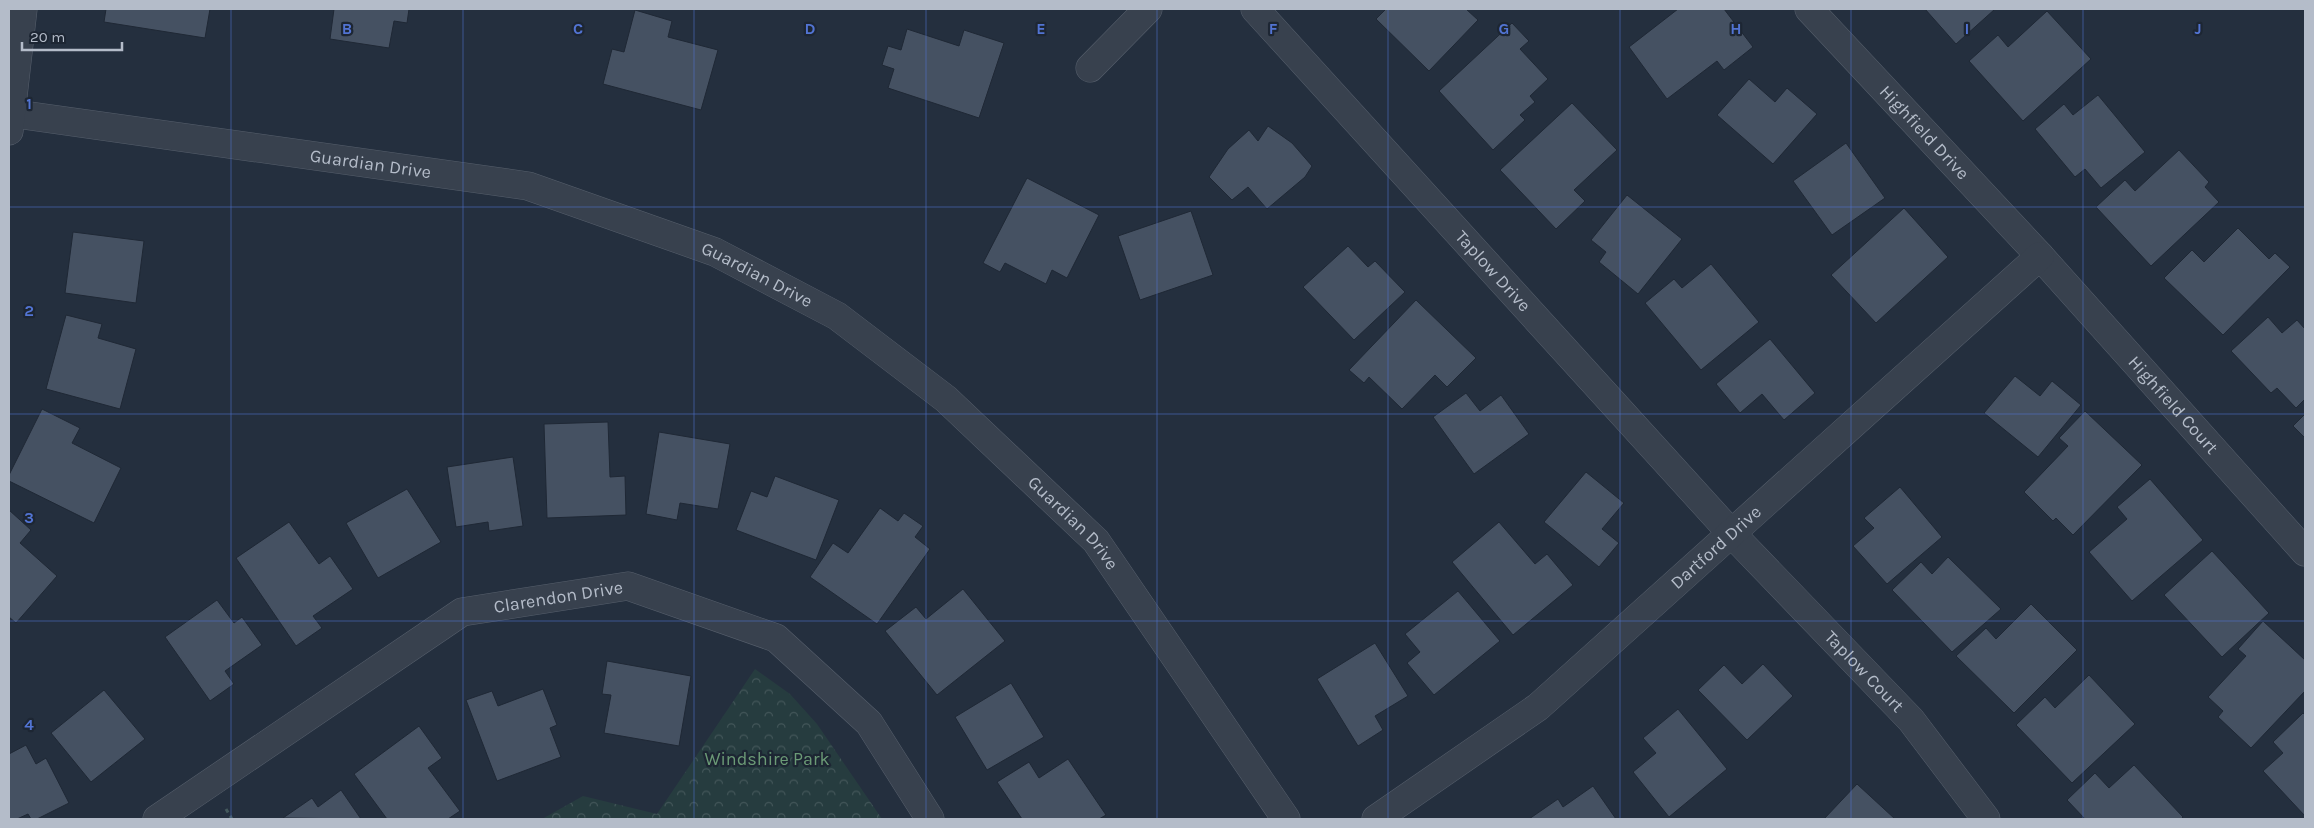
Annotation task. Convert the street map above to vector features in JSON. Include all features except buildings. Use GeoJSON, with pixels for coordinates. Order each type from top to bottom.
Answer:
{"type":"FeatureCollection","features":[{"type":"Feature","properties":{"kind":"street"},"geometry":{"type":"LineString","coordinates":[[10,119],[23,9]]}},
{"type":"Feature","properties":{"kind":"street"},"geometry":{"type":"LineString","coordinates":[[1090,68],[1148,9]]}},
{"type":"Feature","properties":{"kind":"street","name":"Taplow Drive"},"geometry":{"type":"LineString","coordinates":[[1254,9],[1732,534]]}},
{"type":"Feature","properties":{"kind":"street","name":"Highfield Drive"},"geometry":{"type":"LineString","coordinates":[[1809,9],[2040,256]]}},
{"type":"Feature","properties":{"kind":"street","name":"Guardian Drive"},"geometry":{"type":"LineString","coordinates":[[10,119],[528,186],[716,252],[838,316],[946,399],[1096,542],[1286,819]]}},
{"type":"Feature","properties":{"kind":"street","name":"Dartford Drive"},"geometry":{"type":"LineString","coordinates":[[1376,819],[1538,707],[2040,256]]}},
{"type":"Feature","properties":{"kind":"street","name":"Highfield Court"},"geometry":{"type":"LineString","coordinates":[[2040,256],[2305,552]]}},
{"type":"Feature","properties":{"kind":"street","name":"Taplow Court"},"geometry":{"type":"LineString","coordinates":[[1732,534],[1911,720],[1986,819]]}},
{"type":"Feature","properties":{"kind":"street","name":"Clarendon Drive"},"geometry":{"type":"LineString","coordinates":[[157,819],[462,612],[628,586],[776,638],[869,723],[930,819]]}},
{"type":"Feature","properties":{"kind":"green space","name":"Windshire Park"},"geometry":{"type":"Polygon","coordinates":[[[755,669],[790,694],[817,724],[882,819],[542,819],[583,796],[657,814],[755,669]]]}}]}
